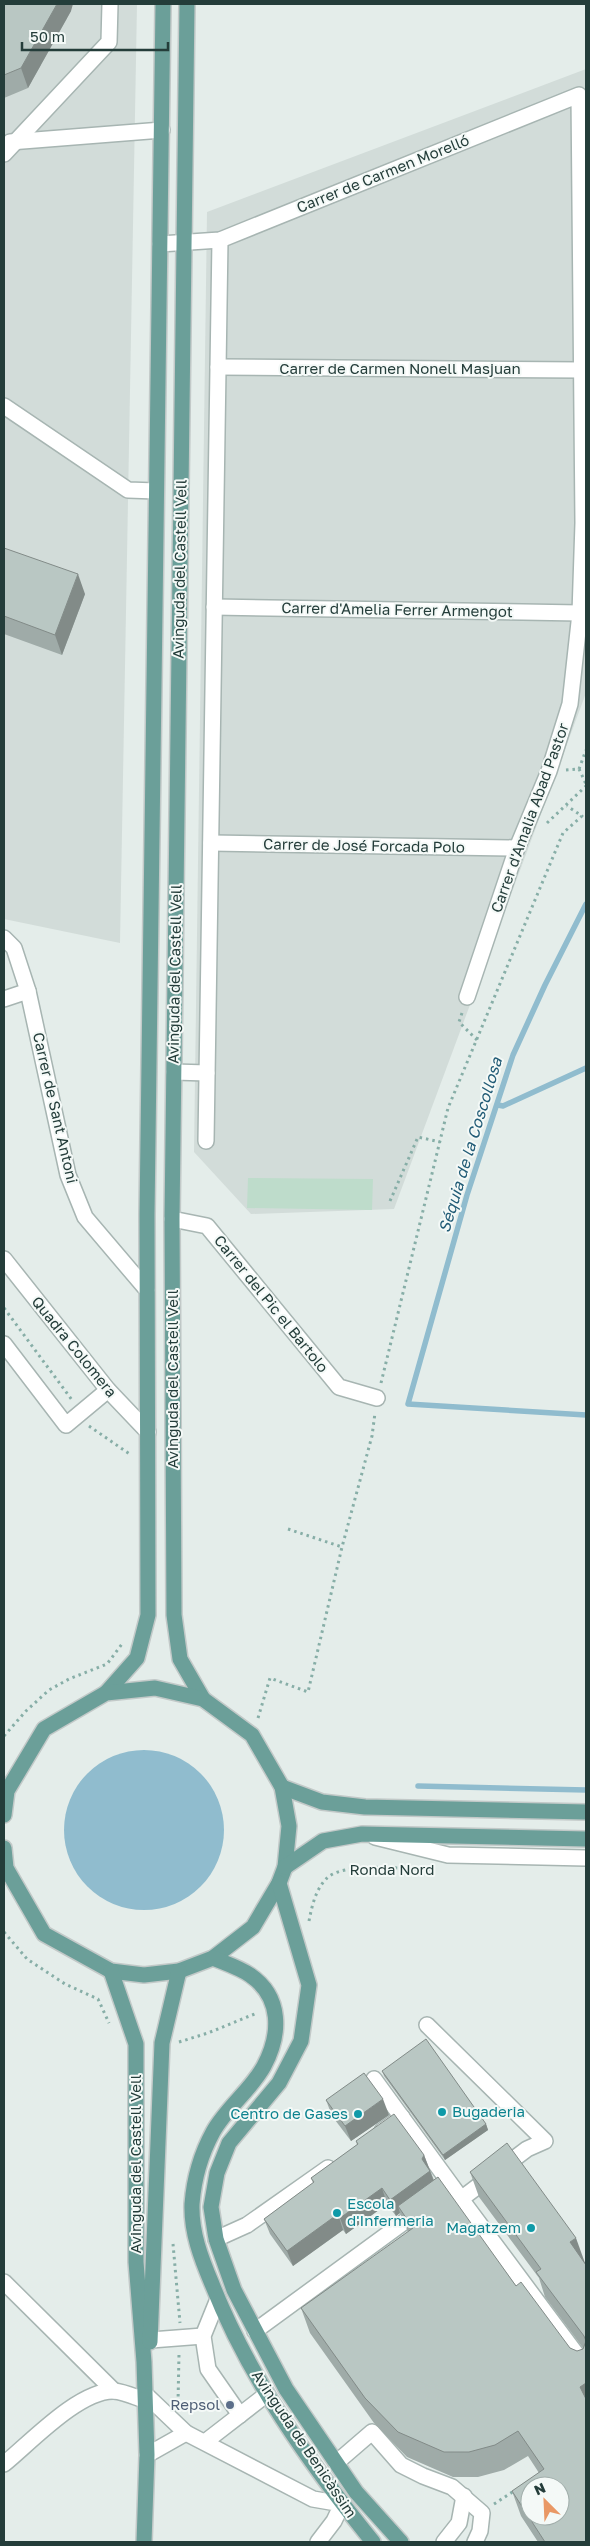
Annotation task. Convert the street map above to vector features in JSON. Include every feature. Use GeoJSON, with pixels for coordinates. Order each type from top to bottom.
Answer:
{"type":"FeatureCollection","features":[{"type":"Feature","properties":{"kind":"main road","name":"Avinguda del Castell Vell"},"geometry":{"type":"LineString","coordinates":[[106,1693],[137,1658],[148,1615],[147,1290],[163,4]]}},
{"type":"Feature","properties":{"kind":"main road","name":"Avinguda del Castell Vell"},"geometry":{"type":"LineString","coordinates":[[187,4],[172,1219],[174,1615],[180,1659],[203,1699]]}},
{"type":"Feature","properties":{"kind":"main road"},"geometry":{"type":"LineString","coordinates":[[162,130],[186,128]]}},
{"type":"Feature","properties":{"kind":"main road"},"geometry":{"type":"LineString","coordinates":[[4,1815],[6,1792],[44,1729],[106,1693],[155,1688],[203,1699],[252,1734],[282,1787],[289,1826],[285,1867],[279,1883],[253,1927],[213,1958],[179,1971],[144,1975],[110,1971],[44,1934],[5,1867],[4,1848]]}},
{"type":"Feature","properties":{"kind":"main road"},"geometry":{"type":"LineString","coordinates":[[282,1787],[322,1802],[365,1808],[586,1812]]}},
{"type":"Feature","properties":{"kind":"main road","name":"Ronda Nord"},"geometry":{"type":"LineString","coordinates":[[285,1867],[323,1841],[362,1834],[586,1840]]}},
{"type":"Feature","properties":{"kind":"main road","name":"Avinguda de Benicàssim"},"geometry":{"type":"LineString","coordinates":[[279,1883],[309,1986],[301,2041],[279,2083],[229,2143],[217,2173],[211,2207],[216,2239],[234,2290],[286,2389],[356,2492],[401,2542]]}},
{"type":"Feature","properties":{"kind":"main road","name":"Avinguda de Benicàssim"},"geometry":{"type":"LineString","coordinates":[[213,1958],[250,1974],[263,1986],[274,2004],[276,2033],[264,2066],[214,2130],[199,2163],[192,2205],[196,2245],[218,2300],[267,2394],[342,2504],[373,2542]]}},
{"type":"Feature","properties":{"kind":"main road","name":"Avinguda del Castell Vell"},"geometry":{"type":"LineString","coordinates":[[110,1971],[136,2044],[136,2262],[144,2362],[147,2455],[144,2542]]}},
{"type":"Feature","properties":{"kind":"main road","name":"Avinguda del Castell Vell"},"geometry":{"type":"LineString","coordinates":[[144,2362],[151,2340],[162,2043],[179,1971]]}},
{"type":"Feature","properties":{"kind":"street"},"geometry":{"type":"LineString","coordinates":[[7,146],[109,42],[110,4]]}},
{"type":"Feature","properties":{"kind":"street","name":"Carrer de Carmen Morelló"},"geometry":{"type":"LineString","coordinates":[[184,242],[220,240],[579,95]]}},
{"type":"Feature","properties":{"kind":"street","name":"Carrer d'Amalia Abad Pastor"},"geometry":{"type":"LineString","coordinates":[[467,996],[518,848],[549,772],[570,704],[580,613],[583,523],[579,95]]}},
{"type":"Feature","properties":{"kind":"street"},"geometry":{"type":"LineString","coordinates":[[7,146],[162,130]]}},
{"type":"Feature","properties":{"kind":"street"},"geometry":{"type":"LineString","coordinates":[[206,1141],[220,240]]}},
{"type":"Feature","properties":{"kind":"street"},"geometry":{"type":"LineString","coordinates":[[160,244],[184,242]]}},
{"type":"Feature","properties":{"kind":"street","name":"Carrer de Carmen Nonell Masjuan"},"geometry":{"type":"LineString","coordinates":[[218,367],[581,370]]}},
{"type":"Feature","properties":{"kind":"street"},"geometry":{"type":"LineString","coordinates":[[4,406],[128,490],[156,491]]}},
{"type":"Feature","properties":{"kind":"street","name":"Carrer d'Amelia Ferrer Armengot"},"geometry":{"type":"LineString","coordinates":[[214,607],[580,613]]}},
{"type":"Feature","properties":{"kind":"street","name":"Carrer de José Forcada Polo"},"geometry":{"type":"LineString","coordinates":[[211,843],[518,848]]}},
{"type":"Feature","properties":{"kind":"street","name":"Carrer de Sant Antoni"},"geometry":{"type":"LineString","coordinates":[[4,938],[14,948],[28,991],[68,1175],[85,1217],[147,1290]]}},
{"type":"Feature","properties":{"kind":"street"},"geometry":{"type":"LineString","coordinates":[[4,998],[28,991]]}},
{"type":"Feature","properties":{"kind":"street"},"geometry":{"type":"LineString","coordinates":[[174,1072],[207,1073]]}},
{"type":"Feature","properties":{"kind":"street","name":"Carrer del Pic el Bartolo"},"geometry":{"type":"LineString","coordinates":[[172,1219],[207,1226],[339,1387],[377,1398]]}},
{"type":"Feature","properties":{"kind":"street","name":"Quadra Colomera"},"geometry":{"type":"LineString","coordinates":[[4,1259],[108,1390],[148,1432]]}},
{"type":"Feature","properties":{"kind":"street"},"geometry":{"type":"LineString","coordinates":[[4,1344],[66,1425],[108,1390]]}},
{"type":"Feature","properties":{"kind":"street","name":"Ronda Nord"},"geometry":{"type":"LineString","coordinates":[[362,1834],[448,1855],[586,1858]]}},
{"type":"Feature","properties":{"kind":"street"},"geometry":{"type":"LineString","coordinates":[[255,2331],[457,2193],[527,2149],[545,2141],[427,2025]]}},
{"type":"Feature","properties":{"kind":"street"},"geometry":{"type":"LineString","coordinates":[[374,2079],[586,2366]]}},
{"type":"Feature","properties":{"kind":"street"},"geometry":{"type":"LineString","coordinates":[[370,2139],[402,2117]]}},
{"type":"Feature","properties":{"kind":"street"},"geometry":{"type":"LineString","coordinates":[[216,2239],[247,2225],[338,2161]]}},
{"type":"Feature","properties":{"kind":"street"},"geometry":{"type":"LineString","coordinates":[[4,2282],[114,2391]]}},
{"type":"Feature","properties":{"kind":"street"},"geometry":{"type":"LineString","coordinates":[[218,2300],[203,2336],[208,2369],[240,2415]]}},
{"type":"Feature","properties":{"kind":"street"},"geometry":{"type":"LineString","coordinates":[[151,2340],[203,2336]]}},
{"type":"Feature","properties":{"kind":"street"},"geometry":{"type":"LineString","coordinates":[[4,2464],[72,2408],[91,2396],[114,2391],[144,2397],[186,2433],[313,2499],[342,2504],[325,2539]]}},
{"type":"Feature","properties":{"kind":"street"},"geometry":{"type":"LineString","coordinates":[[205,2442],[267,2394]]}},
{"type":"Feature","properties":{"kind":"street"},"geometry":{"type":"LineString","coordinates":[[336,2463],[372,2432],[401,2464],[423,2476],[452,2487],[482,2513],[480,2531],[475,2542]]}},
{"type":"Feature","properties":{"kind":"street"},"geometry":{"type":"LineString","coordinates":[[147,2455],[186,2433]]}},
{"type":"Feature","properties":{"kind":"street"},"geometry":{"type":"LineString","coordinates":[[444,2542],[459,2523],[464,2496]]}},
{"type":"Feature","properties":{"kind":"path"},"geometry":{"type":"LineString","coordinates":[[546,824],[567,806],[586,785],[579,769],[586,750]]}},
{"type":"Feature","properties":{"kind":"path"},"geometry":{"type":"LineString","coordinates":[[549,772],[579,769]]}},
{"type":"Feature","properties":{"kind":"path"},"geometry":{"type":"LineString","coordinates":[[252,1734],[270,1678],[308,1692],[342,1547],[372,1436],[377,1398],[448,1108],[563,833],[582,816],[567,806]]}},
{"type":"Feature","properties":{"kind":"path"},"geometry":{"type":"LineString","coordinates":[[467,996],[459,1022],[477,1040]]}},
{"type":"Feature","properties":{"kind":"path"},"geometry":{"type":"LineString","coordinates":[[390,1201],[418,1137],[440,1142]]}},
{"type":"Feature","properties":{"kind":"path"},"geometry":{"type":"LineString","coordinates":[[4,1308],[91,1429],[133,1456]]}},
{"type":"Feature","properties":{"kind":"path"},"geometry":{"type":"LineString","coordinates":[[288,1529],[342,1547]]}},
{"type":"Feature","properties":{"kind":"path"},"geometry":{"type":"LineString","coordinates":[[4,1736],[26,1710],[49,1690],[69,1679],[107,1664],[122,1643]]}},
{"type":"Feature","properties":{"kind":"path","name":"Ronda Nord"},"geometry":{"type":"LineString","coordinates":[[312,1930],[309,1921],[314,1898],[326,1878],[341,1870],[358,1868],[437,1870]]}},
{"type":"Feature","properties":{"kind":"path"},"geometry":{"type":"LineString","coordinates":[[4,1932],[27,1959],[65,1984],[98,1999],[112,2030]]}},
{"type":"Feature","properties":{"kind":"path"},"geometry":{"type":"LineString","coordinates":[[162,2043],[174,2043],[208,2033],[274,2004]]}},
{"type":"Feature","properties":{"kind":"path"},"geometry":{"type":"LineString","coordinates":[[172,2242],[179,2338],[178,2406]]}},
{"type":"Feature","properties":{"kind":"path"},"geometry":{"type":"LineString","coordinates":[[482,2513],[514,2490]]}},
{"type":"Feature","properties":{"kind":"shaded area"},"geometry":{"type":"Polygon","coordinates":[[[4,4],[137,4],[120,943],[4,919],[4,4]]]}},
{"type":"Feature","properties":{"kind":"shaded area"},"geometry":{"type":"Polygon","coordinates":[[[586,69],[586,693],[394,1209],[251,1214],[194,1152],[207,212],[586,69]]]}},
{"type":"Feature","properties":{"kind":"green space"},"geometry":{"type":"Polygon","coordinates":[[[248,1178],[373,1179],[372,1210],[247,1208],[248,1178]]]}},
{"type":"Feature","properties":{"kind":"water"},"geometry":{"type":"Polygon","coordinates":[[[152,1750],[182,1759],[201,1773],[211,1785],[218,1799],[223,1814],[223,1846],[218,1861],[211,1875],[201,1887],[189,1897],[167,1907],[152,1910],[136,1910],[121,1907],[99,1897],[77,1875],[65,1846],[64,1822],[67,1807],[77,1785],[99,1763],[128,1751],[152,1750]]]}},
{"type":"Feature","properties":{"kind":"building"},"geometry":{"type":"Polygon","coordinates":[[[4,4],[57,4],[21,68],[4,75],[4,4]]]}},
{"type":"Feature","properties":{"kind":"building"},"geometry":{"type":"Polygon","coordinates":[[[4,548],[78,574],[55,635],[4,616],[4,548]]]}},
{"type":"Feature","properties":{"kind":"building","name":"Bugaderia"},"geometry":{"type":"Polygon","coordinates":[[[426,2039],[486,2124],[443,2155],[382,2071],[426,2039]]]}},
{"type":"Feature","properties":{"kind":"building"},"geometry":{"type":"Polygon","coordinates":[[[364,2073],[383,2099],[345,2126],[326,2100],[364,2073]]]}},
{"type":"Feature","properties":{"kind":"building","name":"Escola d'Infermeria"},"geometry":{"type":"Polygon","coordinates":[[[394,2114],[424,2155],[422,2159],[430,2171],[390,2200],[382,2188],[340,2218],[338,2214],[287,2251],[264,2219],[314,2182],[311,2178],[358,2144],[356,2141],[394,2114]]]}},
{"type":"Feature","properties":{"kind":"building","name":"Magatzem"},"geometry":{"type":"Polygon","coordinates":[[[507,2143],[576,2238],[570,2242],[586,2265],[586,2341],[536,2272],[541,2269],[470,2172],[507,2143]]]}},
{"type":"Feature","properties":{"kind":"building"},"geometry":{"type":"Polygon","coordinates":[[[438,2177],[516,2286],[521,2282],[570,2348],[577,2351],[583,2349],[586,2341],[586,2383],[580,2387],[586,2399],[586,2542],[545,2542],[535,2526],[570,2526],[570,2476],[534,2476],[544,2469],[518,2431],[495,2445],[469,2452],[444,2452],[398,2432],[365,2398],[301,2308],[413,2228],[398,2206],[438,2177]]]}},
{"type":"Feature","properties":{"kind":"building"},"geometry":{"type":"Polygon","coordinates":[[[520,2486],[520,2503],[512,2491],[520,2486]]]}},
{"type":"Feature","properties":{"kind":"waterway","name":"Séquia de la Coscollosa"},"geometry":{"type":"LineString","coordinates":[[586,904],[545,985],[513,1055],[467,1195],[408,1404],[586,1415]]}},
{"type":"Feature","properties":{"kind":"waterway"},"geometry":{"type":"LineString","coordinates":[[498,1105],[503,1106],[586,1068]]}},
{"type":"Feature","properties":{"kind":"waterway"},"geometry":{"type":"LineString","coordinates":[[418,1786],[586,1790]]}},
{"type":"Feature","properties":{"kind":"place","name":"Bugaderia"},"geometry":{"type":"Point","coordinates":[442,2112]}},
{"type":"Feature","properties":{"kind":"place","name":"Centro de Gases"},"geometry":{"type":"Point","coordinates":[358,2114]}},
{"type":"Feature","properties":{"kind":"place","name":"Escola d'Infermeria"},"geometry":{"type":"Point","coordinates":[337,2213]}},
{"type":"Feature","properties":{"kind":"place","name":"Magatzem"},"geometry":{"type":"Point","coordinates":[531,2228]}},
{"type":"Feature","properties":{"kind":"place","name":"Repsol"},"geometry":{"type":"Point","coordinates":[230,2405]}}]}
